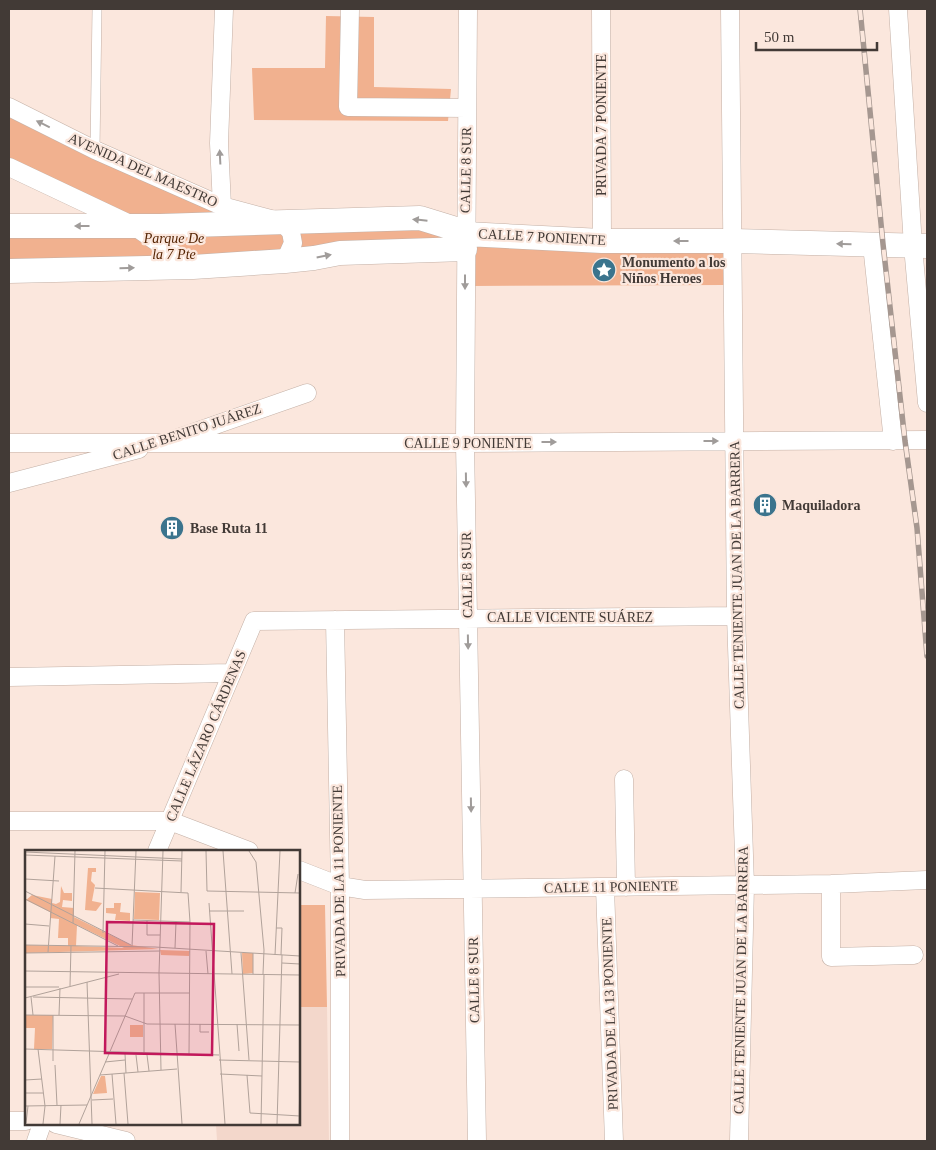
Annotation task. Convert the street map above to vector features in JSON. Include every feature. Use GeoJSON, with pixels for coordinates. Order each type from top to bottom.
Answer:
{"type":"FeatureCollection","features":[{"type":"Feature","properties":{"kind":"main road","name":"CALLE 7 PONIENTE"},"geometry":{"type":"LineString","coordinates":[[9,226],[134,226],[420,218],[452,227],[465,241]]}},
{"type":"Feature","properties":{"kind":"main road","name":"CALLE 7 PONIENTE"},"geometry":{"type":"LineString","coordinates":[[9,271],[193,267],[285,261],[340,253],[465,241],[733,241],[920,246]]}},
{"type":"Feature","properties":{"kind":"street"},"geometry":{"type":"LineString","coordinates":[[222,206],[219,143],[224,9]]}},
{"type":"Feature","properties":{"kind":"street"},"geometry":{"type":"LineString","coordinates":[[350,9],[348,107],[467,108]]}},
{"type":"Feature","properties":{"kind":"street","name":"CALLE 8 SUR"},"geometry":{"type":"LineString","coordinates":[[468,9],[465,443],[477,1141]]}},
{"type":"Feature","properties":{"kind":"street","name":"PRIVADA 7 PONIENTE"},"geometry":{"type":"LineString","coordinates":[[601,9],[602,241]]}},
{"type":"Feature","properties":{"kind":"street","name":"CALLE TENIENTE JUAN DE LA BARRERA"},"geometry":{"type":"LineString","coordinates":[[730,9],[736,616],[745,885],[739,1141]]}},
{"type":"Feature","properties":{"kind":"street"},"geometry":{"type":"LineString","coordinates":[[898,9],[920,246],[927,403]]}},
{"type":"Feature","properties":{"kind":"street","name":"AVENIDA DEL MAESTRO"},"geometry":{"type":"LineString","coordinates":[[9,107],[95,150],[222,206],[282,222]]}},
{"type":"Feature","properties":{"kind":"street"},"geometry":{"type":"LineString","coordinates":[[9,167],[134,226],[193,267]]}},
{"type":"Feature","properties":{"kind":"street"},"geometry":{"type":"LineString","coordinates":[[282,222],[291,232],[293,243],[285,261]]}},
{"type":"Feature","properties":{"kind":"street"},"geometry":{"type":"LineString","coordinates":[[872,245],[893,441]]}},
{"type":"Feature","properties":{"kind":"street","name":"CALLE BENITO JUÁREZ"},"geometry":{"type":"LineString","coordinates":[[9,483],[165,442],[307,393]]}},
{"type":"Feature","properties":{"kind":"street","name":"CALLE 9 PONIENTE"},"geometry":{"type":"LineString","coordinates":[[9,444],[927,440]]}},
{"type":"Feature","properties":{"kind":"street","name":"CALLE VICENTE SUÁREZ"},"geometry":{"type":"LineString","coordinates":[[254,621],[736,616]]}},
{"type":"Feature","properties":{"kind":"street","name":"PRIVADA DE LA 11 PONIENTE"},"geometry":{"type":"LineString","coordinates":[[335,620],[340,886],[340,1141]]}},
{"type":"Feature","properties":{"kind":"street","name":"CALLE LÁZARO CÁRDENAS"},"geometry":{"type":"LineString","coordinates":[[157,850],[254,621]]}},
{"type":"Feature","properties":{"kind":"street"},"geometry":{"type":"LineString","coordinates":[[9,677],[232,673]]}},
{"type":"Feature","properties":{"kind":"street"},"geometry":{"type":"LineString","coordinates":[[624,779],[626,887]]}},
{"type":"Feature","properties":{"kind":"street"},"geometry":{"type":"LineString","coordinates":[[9,822],[170,821],[246,850]]}},
{"type":"Feature","properties":{"kind":"street","name":"CALLE 11 PONIENTE"},"geometry":{"type":"LineString","coordinates":[[300,870],[340,886],[365,890],[831,884],[927,880]]}},
{"type":"Feature","properties":{"kind":"street"},"geometry":{"type":"LineString","coordinates":[[831,884],[832,957],[914,955]]}},
{"type":"Feature","properties":{"kind":"street","name":"PRIVADA DE LA 13 PONIENTE"},"geometry":{"type":"LineString","coordinates":[[606,888],[614,1141]]}},
{"type":"Feature","properties":{"kind":"street"},"geometry":{"type":"LineString","coordinates":[[9,1121],[25,1121]]}},
{"type":"Feature","properties":{"kind":"street"},"geometry":{"type":"LineString","coordinates":[[36,1141],[42,1125]]}},
{"type":"Feature","properties":{"kind":"street"},"geometry":{"type":"LineString","coordinates":[[60,1125],[126,1141]]}},
{"type":"Feature","properties":{"kind":"lane"},"geometry":{"type":"LineString","coordinates":[[95,150],[97,9]]}},
{"type":"Feature","properties":{"kind":"shaded area"},"geometry":{"type":"Polygon","coordinates":[[[300,1007],[327,1007],[329,1141],[217,1141],[216,1125],[300,1125],[300,1007]]]}},
{"type":"Feature","properties":{"kind":"green space"},"geometry":{"type":"Polygon","coordinates":[[[326,16],[374,17],[374,87],[451,89],[448,121],[254,120],[252,68],[325,68],[326,16]]]}},
{"type":"Feature","properties":{"kind":"green space"},"geometry":{"type":"Polygon","coordinates":[[[9,110],[217,210],[214,223],[127,215],[9,163],[9,110]]]}},
{"type":"Feature","properties":{"kind":"green space","name":"Parque De la 7 Pte"},"geometry":{"type":"Polygon","coordinates":[[[419,220],[463,237],[9,270],[9,229],[419,220]]]}},
{"type":"Feature","properties":{"kind":"green space"},"geometry":{"type":"Polygon","coordinates":[[[468,240],[726,244],[725,285],[472,286],[468,240]]]}},
{"type":"Feature","properties":{"kind":"green space"},"geometry":{"type":"Polygon","coordinates":[[[300,905],[325,905],[327,1007],[300,1007],[300,905]]]}},
{"type":"Feature","properties":{"kind":"railway"},"geometry":{"type":"LineString","coordinates":[[860,9],[883,244],[905,441],[917,528],[927,656]]}},
{"type":"Feature","properties":{"kind":"place","name":"Monumento a los Niños Heroes"},"geometry":{"type":"Point","coordinates":[604,270]}},
{"type":"Feature","properties":{"kind":"place","name":"Maquiladora"},"geometry":{"type":"Point","coordinates":[765,505]}},
{"type":"Feature","properties":{"kind":"place","name":"Base Ruta 11"},"geometry":{"type":"Point","coordinates":[172,528]}}]}
